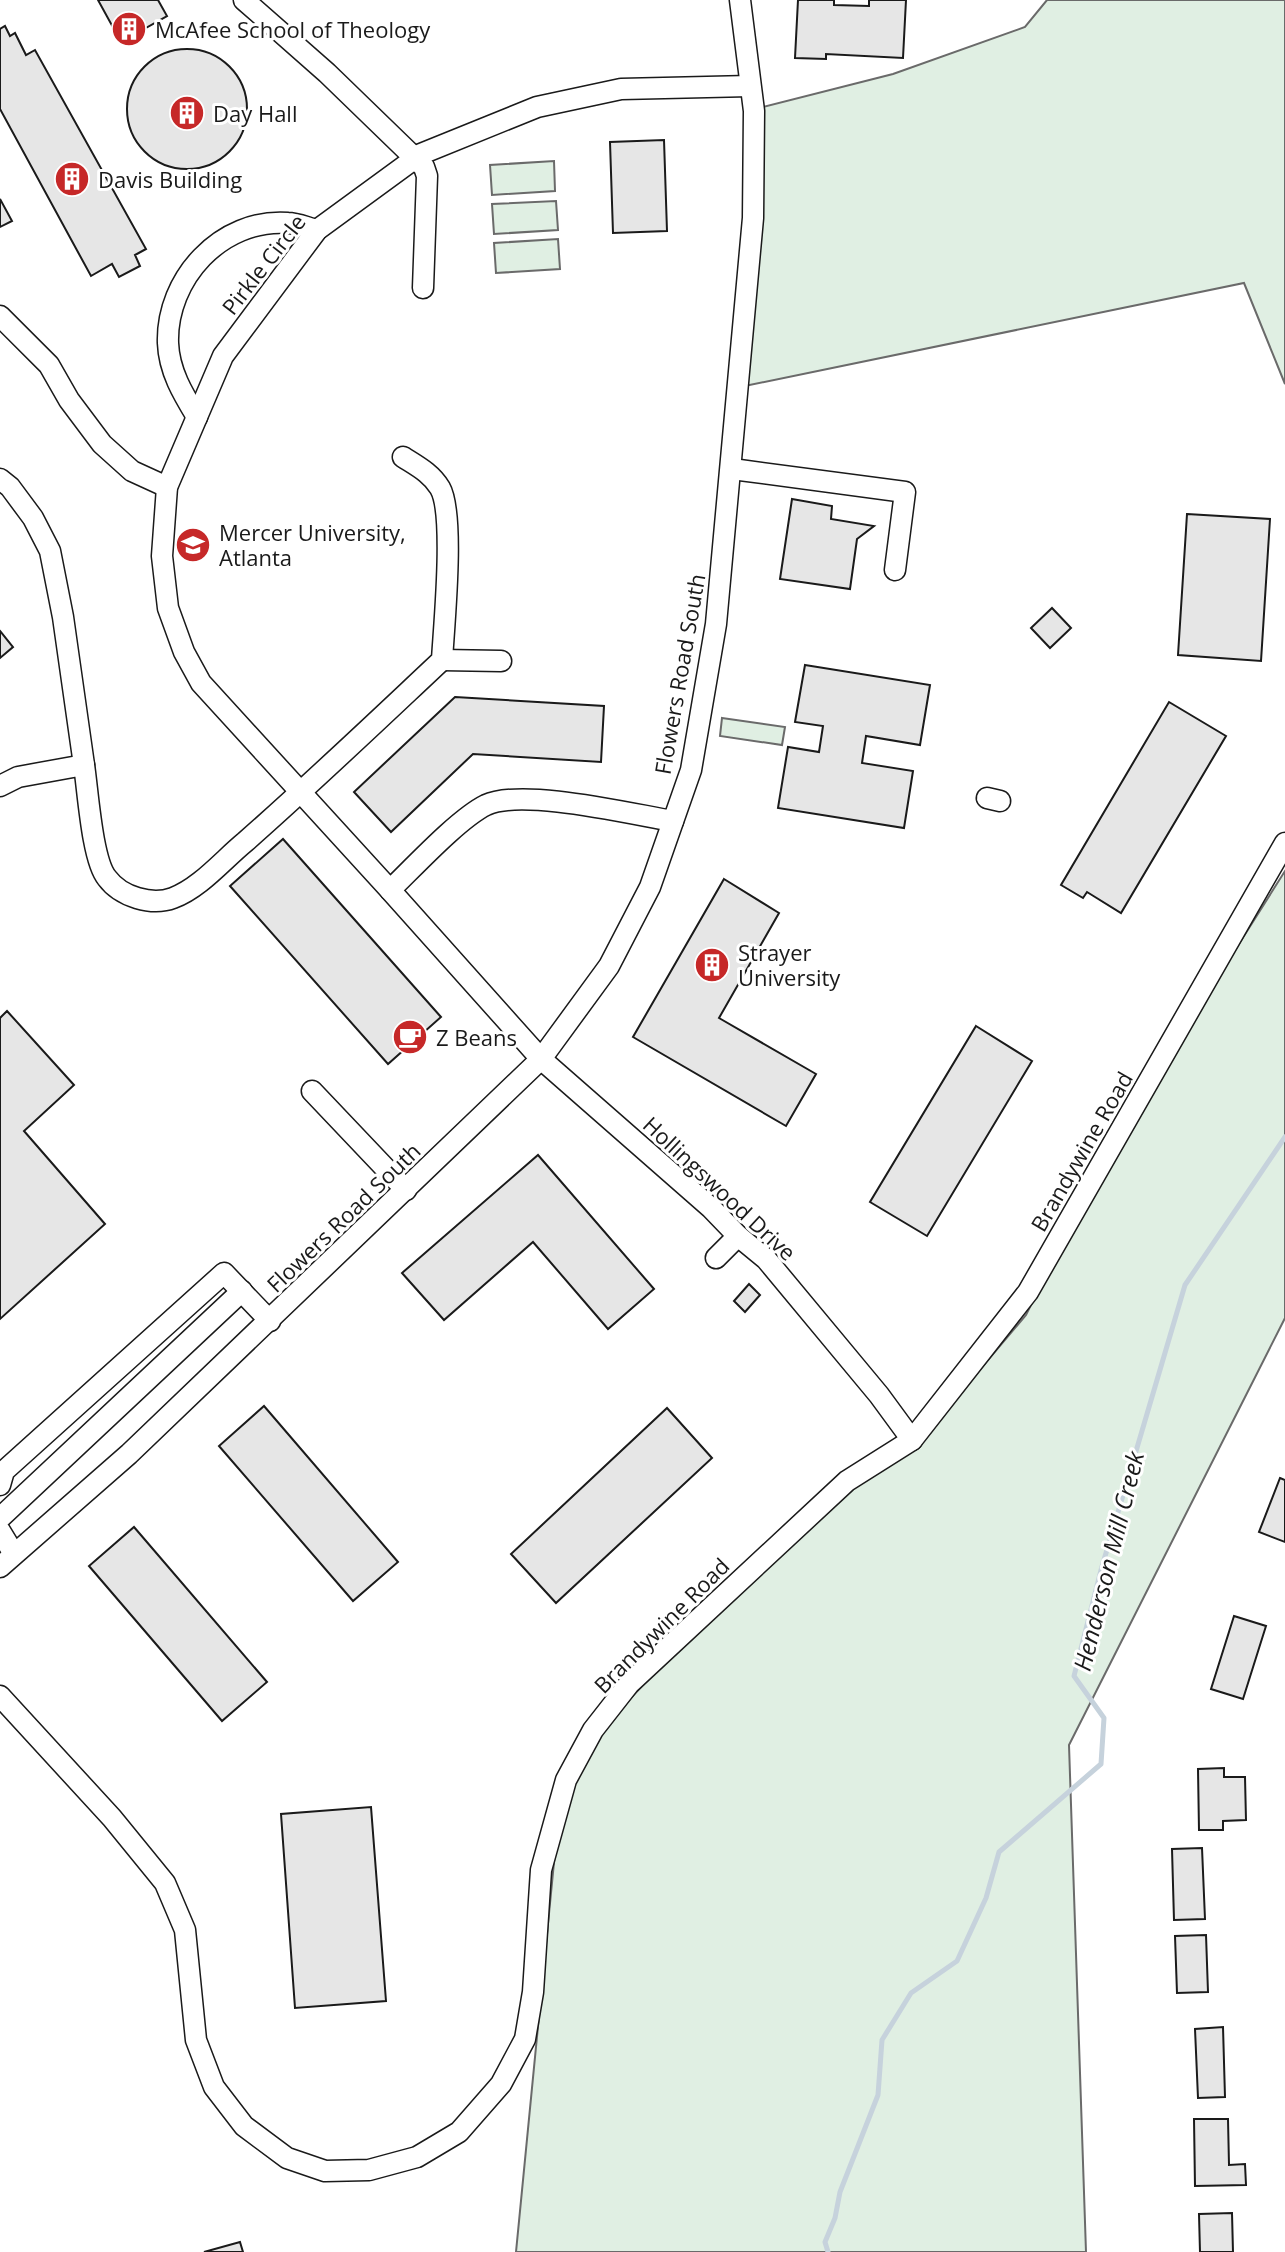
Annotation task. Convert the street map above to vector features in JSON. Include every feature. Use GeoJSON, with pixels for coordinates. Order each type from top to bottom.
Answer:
{"type":"FeatureCollection","features":[{"type":"Feature","properties":{"kind":"street"},"geometry":{"type":"LineString","coordinates":[[244,0],[417,157],[427,176],[423,288]]}},
{"type":"Feature","properties":{"kind":"street","name":"Flowers Road South"},"geometry":{"type":"LineString","coordinates":[[7,1560],[133,1450],[541,1059],[609,966],[650,887],[691,770],[716,624],[732,469],[753,218],[754,111],[740,0]]}},
{"type":"Feature","properties":{"kind":"street","name":"Pirkle Circle"},"geometry":{"type":"LineString","coordinates":[[390,890],[201,683],[184,652],[168,608],[162,556],[167,487],[223,356],[317,230],[417,157],[537,107],[593,93],[621,89],[750,86]]}},
{"type":"Feature","properties":{"kind":"street"},"geometry":{"type":"LineString","coordinates":[[197,417],[175,377],[168,343],[172,309],[183,280],[215,243],[255,226],[288,223],[317,230]]}},
{"type":"Feature","properties":{"kind":"street"},"geometry":{"type":"LineString","coordinates":[[0,316],[49,365],[69,400],[102,444],[132,471],[167,487]]}},
{"type":"Feature","properties":{"kind":"street"},"geometry":{"type":"LineString","coordinates":[[403,457],[430,474],[442,490],[448,514],[442,660]]}},
{"type":"Feature","properties":{"kind":"street"},"geometry":{"type":"LineString","coordinates":[[732,469],[905,492],[895,570]]}},
{"type":"Feature","properties":{"kind":"street"},"geometry":{"type":"LineString","coordinates":[[0,479],[10,487],[33,518],[50,551],[63,617],[97,853],[104,876],[115,887],[148,900],[170,899],[185,892],[300,793],[442,660],[501,661]]}},
{"type":"Feature","properties":{"kind":"street"},"geometry":{"type":"LineString","coordinates":[[0,786],[18,777],[84,765]]}},
{"type":"Feature","properties":{"kind":"street"},"geometry":{"type":"LineString","coordinates":[[390,890],[472,813],[502,800],[532,800],[673,821]]}},
{"type":"Feature","properties":{"kind":"street","name":"Brandywine Road"},"geometry":{"type":"LineString","coordinates":[[0,1696],[112,1818],[165,1883],[185,1930],[196,2040],[214,2087],[244,2126],[287,2158],[325,2171],[369,2170],[417,2157],[459,2132],[501,2084],[525,2039],[533,1992],[541,1870],[566,1780],[593,1730],[629,1684],[847,1481],[912,1440],[1028,1292],[1285,843]]}},
{"type":"Feature","properties":{"kind":"street","name":"Hollingswood Drive"},"geometry":{"type":"LineString","coordinates":[[390,890],[541,1059],[754,1247],[879,1395],[912,1440]]}},
{"type":"Feature","properties":{"kind":"street"},"geometry":{"type":"LineString","coordinates":[[312,1091],[406,1190]]}},
{"type":"Feature","properties":{"kind":"street"},"geometry":{"type":"LineString","coordinates":[[716,1258],[738,1236]]}},
{"type":"Feature","properties":{"kind":"street"},"geometry":{"type":"LineString","coordinates":[[0,1485],[4,1471],[224,1273],[270,1321]]}},
{"type":"Feature","properties":{"kind":"street"},"geometry":{"type":"LineString","coordinates":[[0,1518],[242,1291]]}},
{"type":"Feature","properties":{"kind":"street"},"geometry":{"type":"LineString","coordinates":[[0,1531],[7,1560]]}},
{"type":"Feature","properties":{"kind":"green space"},"geometry":{"type":"Polygon","coordinates":[[[1047,0],[1285,0],[1285,384],[1244,283],[735,388],[759,108],[893,74],[1025,27],[1047,0]]]}},
{"type":"Feature","properties":{"kind":"green space"},"geometry":{"type":"Polygon","coordinates":[[[554,161],[555,191],[492,195],[490,165],[554,161]]]}},
{"type":"Feature","properties":{"kind":"green space"},"geometry":{"type":"Polygon","coordinates":[[[556,201],[558,230],[494,234],[492,204],[556,201]]]}},
{"type":"Feature","properties":{"kind":"green space"},"geometry":{"type":"Polygon","coordinates":[[[558,239],[560,269],[496,273],[494,243],[558,239]]]}},
{"type":"Feature","properties":{"kind":"green space"},"geometry":{"type":"Polygon","coordinates":[[[722,718],[785,727],[782,745],[720,736],[722,718]]]}},
{"type":"Feature","properties":{"kind":"green space"},"geometry":{"type":"Polygon","coordinates":[[[1285,871],[1285,1318],[1069,1745],[1086,2252],[516,2252],[555,1852],[571,1771],[629,1700],[715,1607],[851,1481],[939,1418],[1026,1315],[1106,1154],[1285,871]]]}},
{"type":"Feature","properties":{"kind":"building","name":"McAfee School of Theology"},"geometry":{"type":"Polygon","coordinates":[[[98,0],[158,0],[167,16],[121,42],[98,0]]]}},
{"type":"Feature","properties":{"kind":"building"},"geometry":{"type":"Polygon","coordinates":[[[798,0],[834,0],[834,5],[869,6],[869,0],[906,0],[903,58],[826,54],[826,59],[795,58],[798,0]]]}},
{"type":"Feature","properties":{"kind":"building","name":"Davis Building"},"geometry":{"type":"Polygon","coordinates":[[[5,26],[10,36],[15,33],[26,55],[35,50],[146,249],[135,255],[140,266],[119,277],[112,264],[91,276],[0,109],[0,29],[5,26]]]}},
{"type":"Feature","properties":{"kind":"building","name":"Day Hall"},"geometry":{"type":"Polygon","coordinates":[[[187,49],[210,54],[229,67],[242,86],[247,109],[242,132],[229,151],[210,164],[187,169],[164,164],[145,151],[132,132],[127,109],[132,86],[145,67],[164,54],[187,49]]]}},
{"type":"Feature","properties":{"kind":"building"},"geometry":{"type":"Polygon","coordinates":[[[664,140],[667,231],[613,233],[610,142],[664,140]]]}},
{"type":"Feature","properties":{"kind":"building"},"geometry":{"type":"Polygon","coordinates":[[[0,199],[12,221],[0,227],[0,199]]]}},
{"type":"Feature","properties":{"kind":"building"},"geometry":{"type":"Polygon","coordinates":[[[792,499],[832,506],[831,519],[874,526],[857,539],[850,589],[780,579],[792,499]]]}},
{"type":"Feature","properties":{"kind":"building"},"geometry":{"type":"Polygon","coordinates":[[[1187,514],[1270,519],[1261,661],[1178,655],[1187,514]]]}},
{"type":"Feature","properties":{"kind":"building"},"geometry":{"type":"Polygon","coordinates":[[[1052,608],[1071,628],[1050,648],[1031,628],[1052,608]]]}},
{"type":"Feature","properties":{"kind":"building"},"geometry":{"type":"Polygon","coordinates":[[[0,631],[13,647],[0,658],[0,631]]]}},
{"type":"Feature","properties":{"kind":"building"},"geometry":{"type":"Polygon","coordinates":[[[805,665],[930,685],[920,745],[866,736],[862,763],[913,771],[904,828],[778,808],[788,747],[819,752],[823,726],[795,722],[805,665]]]}},
{"type":"Feature","properties":{"kind":"building"},"geometry":{"type":"Polygon","coordinates":[[[455,697],[604,706],[601,762],[473,754],[391,832],[354,792],[455,697]]]}},
{"type":"Feature","properties":{"kind":"building"},"geometry":{"type":"Polygon","coordinates":[[[1169,702],[1226,736],[1121,913],[1087,892],[1083,898],[1061,885],[1169,702]]]}},
{"type":"Feature","properties":{"kind":"building"},"geometry":{"type":"Polygon","coordinates":[[[283,839],[441,1017],[388,1064],[230,886],[283,839]]]}},
{"type":"Feature","properties":{"kind":"building","name":"Strayer University"},"geometry":{"type":"Polygon","coordinates":[[[724,879],[779,913],[719,1018],[816,1074],[786,1126],[633,1037],[724,879]]]}},
{"type":"Feature","properties":{"kind":"building"},"geometry":{"type":"Polygon","coordinates":[[[7,1011],[74,1085],[24,1131],[105,1224],[0,1319],[0,1018],[7,1011]]]}},
{"type":"Feature","properties":{"kind":"building"},"geometry":{"type":"Polygon","coordinates":[[[976,1026],[1032,1061],[927,1236],[870,1202],[976,1026]]]}},
{"type":"Feature","properties":{"kind":"building"},"geometry":{"type":"Polygon","coordinates":[[[538,1155],[654,1289],[608,1329],[533,1242],[444,1320],[402,1273],[538,1155]]]}},
{"type":"Feature","properties":{"kind":"building"},"geometry":{"type":"Polygon","coordinates":[[[749,1284],[760,1295],[745,1312],[734,1301],[749,1284]]]}},
{"type":"Feature","properties":{"kind":"building"},"geometry":{"type":"Polygon","coordinates":[[[264,1406],[398,1562],[353,1601],[219,1446],[264,1406]]]}},
{"type":"Feature","properties":{"kind":"building"},"geometry":{"type":"Polygon","coordinates":[[[667,1408],[712,1458],[556,1603],[511,1554],[667,1408]]]}},
{"type":"Feature","properties":{"kind":"building"},"geometry":{"type":"Polygon","coordinates":[[[1280,1478],[1285,1480],[1285,1542],[1259,1532],[1280,1478]]]}},
{"type":"Feature","properties":{"kind":"building"},"geometry":{"type":"Polygon","coordinates":[[[134,1527],[267,1682],[222,1721],[89,1566],[134,1527]]]}},
{"type":"Feature","properties":{"kind":"building"},"geometry":{"type":"Polygon","coordinates":[[[1234,1616],[1266,1626],[1243,1699],[1211,1689],[1234,1616]]]}},
{"type":"Feature","properties":{"kind":"building"},"geometry":{"type":"Polygon","coordinates":[[[1224,1768],[1224,1777],[1245,1777],[1246,1820],[1223,1821],[1223,1830],[1199,1830],[1198,1769],[1224,1768]]]}},
{"type":"Feature","properties":{"kind":"building"},"geometry":{"type":"Polygon","coordinates":[[[371,1807],[386,2001],[295,2008],[281,1814],[371,1807]]]}},
{"type":"Feature","properties":{"kind":"building"},"geometry":{"type":"Polygon","coordinates":[[[1202,1848],[1205,1919],[1174,1920],[1172,1849],[1202,1848]]]}},
{"type":"Feature","properties":{"kind":"building"},"geometry":{"type":"Polygon","coordinates":[[[1206,1935],[1208,1992],[1177,1993],[1175,1936],[1206,1935]]]}},
{"type":"Feature","properties":{"kind":"building"},"geometry":{"type":"Polygon","coordinates":[[[1223,2027],[1225,2097],[1198,2098],[1195,2029],[1223,2027]]]}},
{"type":"Feature","properties":{"kind":"building"},"geometry":{"type":"Polygon","coordinates":[[[1194,2119],[1228,2119],[1229,2165],[1245,2164],[1246,2185],[1195,2186],[1194,2119]]]}},
{"type":"Feature","properties":{"kind":"building"},"geometry":{"type":"Polygon","coordinates":[[[1232,2213],[1233,2252],[1200,2252],[1199,2214],[1232,2213]]]}},
{"type":"Feature","properties":{"kind":"building"},"geometry":{"type":"Polygon","coordinates":[[[240,2242],[243,2252],[204,2252],[240,2242]]]}},
{"type":"Feature","properties":{"kind":"waterway","name":"Henderson Mill Creek"},"geometry":{"type":"LineString","coordinates":[[828,2252],[825,2242],[835,2218],[840,2192],[878,2095],[882,2040],[911,1993],[957,1961],[986,1898],[999,1852],[1101,1764],[1104,1718],[1074,1676],[1101,1570],[1185,1285],[1285,1137]]}},
{"type":"Feature","properties":{"kind":"place","name":"McAfee School of Theology"},"geometry":{"type":"Point","coordinates":[129,29]}},
{"type":"Feature","properties":{"kind":"place","name":"Day Hall"},"geometry":{"type":"Point","coordinates":[187,113]}},
{"type":"Feature","properties":{"kind":"place","name":"Davis Building"},"geometry":{"type":"Point","coordinates":[72,179]}},
{"type":"Feature","properties":{"kind":"place","name":"Mercer University, Atlanta"},"geometry":{"type":"Point","coordinates":[193,545]}},
{"type":"Feature","properties":{"kind":"place","name":"Strayer University"},"geometry":{"type":"Point","coordinates":[712,965]}},
{"type":"Feature","properties":{"kind":"place","name":"Z Beans"},"geometry":{"type":"Point","coordinates":[410,1037]}}]}
